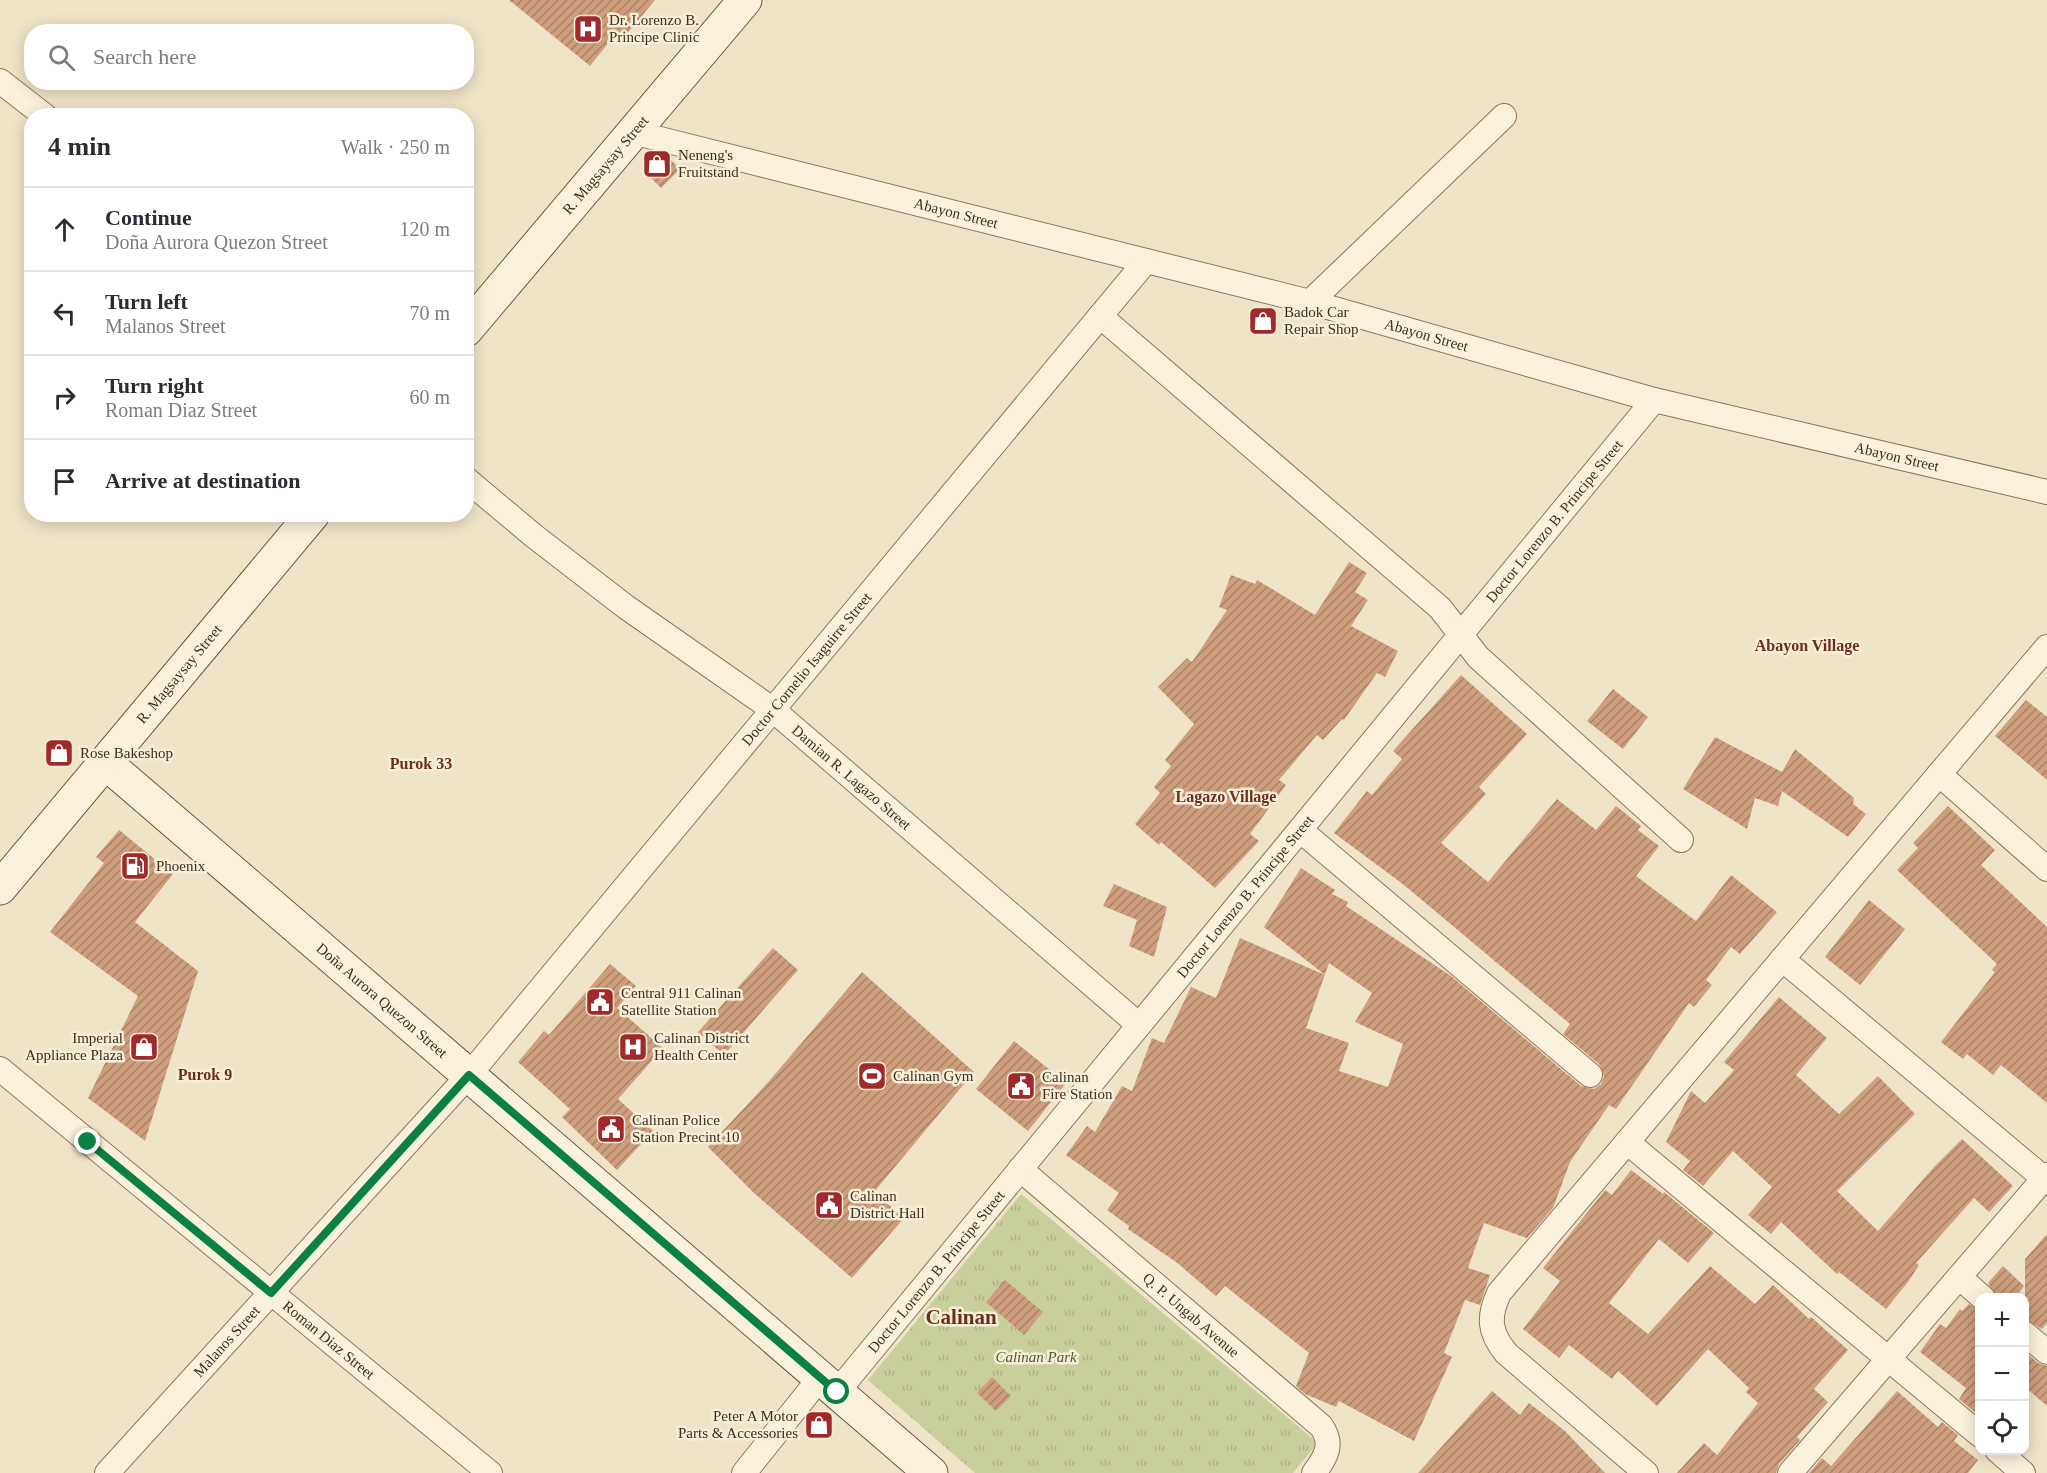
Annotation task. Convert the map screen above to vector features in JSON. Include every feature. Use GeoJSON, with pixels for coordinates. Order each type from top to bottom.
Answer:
{"type":"FeatureCollection","features":[{"type":"Feature","properties":{"kind":"street","name":"R. Magsaysay Street"},"geometry":{"type":"LineString","coordinates":[[474,320],[745,0]]}},
{"type":"Feature","properties":{"kind":"street"},"geometry":{"type":"LineString","coordinates":[[0,81],[35,108]]}},
{"type":"Feature","properties":{"kind":"street"},"geometry":{"type":"LineString","coordinates":[[1310,302],[1504,116]]}},
{"type":"Feature","properties":{"kind":"street","name":"Abayon Street"},"geometry":{"type":"LineString","coordinates":[[632,132],[1310,302],[1654,400],[2047,492]]}},
{"type":"Feature","properties":{"kind":"street","name":"Doctor Cornelio Isaguirre Street"},"geometry":{"type":"LineString","coordinates":[[469,1075],[1146,261]]}},
{"type":"Feature","properties":{"kind":"street"},"geometry":{"type":"LineString","coordinates":[[1100,316],[1440,608],[1478,657],[1681,840]]}},
{"type":"Feature","properties":{"kind":"street","name":"Doctor Lorenzo B. Principe Street"},"geometry":{"type":"LineString","coordinates":[[744,1473],[828,1385],[1020,1169],[1654,400]]}},
{"type":"Feature","properties":{"kind":"street","name":"Damian R. Lagazo Street"},"geometry":{"type":"LineString","coordinates":[[474,486],[534,536],[626,607],[772,709],[1139,1025]]}},
{"type":"Feature","properties":{"kind":"street","name":"R. Magsaysay Street"},"geometry":{"type":"LineString","coordinates":[[0,888],[306,522]]}},
{"type":"Feature","properties":{"kind":"street"},"geometry":{"type":"LineString","coordinates":[[1646,1473],[1506,1353],[1494,1338],[1490,1325],[1492,1307],[1499,1293],[2047,647]]}},
{"type":"Feature","properties":{"kind":"street","name":"Doña Aurora Quezon Street"},"geometry":{"type":"LineString","coordinates":[[106,763],[931,1473]]}},
{"type":"Feature","properties":{"kind":"street"},"geometry":{"type":"LineString","coordinates":[[1939,774],[2047,869]]}},
{"type":"Feature","properties":{"kind":"street"},"geometry":{"type":"LineString","coordinates":[[1300,830],[1590,1076]]}},
{"type":"Feature","properties":{"kind":"street"},"geometry":{"type":"LineString","coordinates":[[1782,959],[2046,1178],[1790,1473]]}},
{"type":"Feature","properties":{"kind":"street","name":"Roman Diaz Street"},"geometry":{"type":"LineString","coordinates":[[0,1069],[490,1473]]}},
{"type":"Feature","properties":{"kind":"street","name":"Malanos Street"},"geometry":{"type":"LineString","coordinates":[[107,1473],[469,1075]]}},
{"type":"Feature","properties":{"kind":"street"},"geometry":{"type":"LineString","coordinates":[[1627,1143],[1889,1358],[1975,1432]]}},
{"type":"Feature","properties":{"kind":"street","name":"Q. P. Ungab Avenue"},"geometry":{"type":"LineString","coordinates":[[1020,1169],[1321,1426],[1327,1434],[1329,1443],[1327,1453],[1314,1473]]}},
{"type":"Feature","properties":{"kind":"street"},"geometry":{"type":"LineString","coordinates":[[1959,1277],[1977,1293]]}},
{"type":"Feature","properties":{"kind":"street"},"geometry":{"type":"LineString","coordinates":[[2029,1336],[2047,1352]]}},
{"type":"Feature","properties":{"kind":"street"},"geometry":{"type":"LineString","coordinates":[[2003,1455],[2023,1473]]}},
{"type":"Feature","properties":{"kind":"green space","name":"Calinan Park"},"geometry":{"type":"Polygon","coordinates":[[[1021,1194],[1318,1443],[1293,1473],[975,1473],[868,1380],[1021,1194]]]}},
{"type":"Feature","properties":{"kind":"building","name":"Dr. Lorenzo B. Principe Clinic"},"geometry":{"type":"Polygon","coordinates":[[[509,0],[655,0],[621,41],[614,36],[590,66],[509,0]]]}},
{"type":"Feature","properties":{"kind":"building"},"geometry":{"type":"Polygon","coordinates":[[[659,153],[667,156],[680,169],[661,188],[643,170],[659,153]]]}},
{"type":"Feature","properties":{"kind":"building"},"geometry":{"type":"Polygon","coordinates":[[[1349,562],[1367,573],[1355,592],[1368,600],[1351,626],[1398,651],[1385,677],[1377,673],[1344,720],[1342,719],[1323,740],[1317,735],[1279,780],[1286,785],[1250,834],[1259,841],[1215,888],[1161,842],[1159,845],[1135,824],[1160,793],[1154,787],[1171,766],[1165,760],[1194,724],[1158,687],[1187,658],[1192,662],[1227,610],[1219,607],[1231,575],[1255,584],[1257,580],[1315,615],[1349,562]]]}},
{"type":"Feature","properties":{"kind":"building"},"geometry":{"type":"Polygon","coordinates":[[[1461,675],[1527,734],[1479,787],[1486,794],[1441,843],[1488,882],[1557,799],[1596,830],[1616,806],[1641,826],[1638,830],[1659,846],[1636,876],[1696,921],[1731,875],[1777,912],[1740,954],[1731,947],[1706,980],[1712,985],[1694,1007],[1689,1003],[1616,1109],[1609,1105],[1570,1162],[1553,1208],[1527,1238],[1484,1223],[1468,1268],[1490,1275],[1480,1305],[1465,1300],[1444,1353],[1452,1357],[1414,1441],[1339,1401],[1336,1407],[1305,1394],[1296,1386],[1309,1353],[1225,1286],[1216,1296],[1176,1262],[1128,1229],[1129,1226],[1107,1210],[1119,1193],[1066,1155],[1087,1126],[1095,1132],[1122,1086],[1132,1091],[1152,1038],[1164,1043],[1191,987],[1216,998],[1240,938],[1325,975],[1264,927],[1301,868],[1335,890],[1332,894],[1348,902],[1346,906],[1451,976],[1581,1086],[1594,1089],[1601,1084],[1604,1077],[1600,1065],[1563,1034],[1570,1024],[1404,885],[1334,833],[1367,791],[1372,795],[1402,759],[1393,751],[1461,675]],[[1329,963],[1306,1028],[1349,1043],[1339,1071],[1388,1087],[1403,1044],[1355,1022],[1372,993],[1329,963]]]}},
{"type":"Feature","properties":{"kind":"building"},"geometry":{"type":"Polygon","coordinates":[[[1613,689],[1648,717],[1623,749],[1587,721],[1613,689]]]}},
{"type":"Feature","properties":{"kind":"building"},"geometry":{"type":"Polygon","coordinates":[[[2026,700],[2047,717],[2047,780],[1995,736],[2026,700]]]}},
{"type":"Feature","properties":{"kind":"building"},"geometry":{"type":"Polygon","coordinates":[[[1715,737],[1782,772],[1795,749],[1854,798],[1853,804],[1866,814],[1848,837],[1782,791],[1778,806],[1755,798],[1747,829],[1683,789],[1715,737]]]}},
{"type":"Feature","properties":{"kind":"building"},"geometry":{"type":"Polygon","coordinates":[[[1948,806],[1995,850],[1981,865],[2047,927],[2047,1103],[2001,1065],[1993,1075],[1967,1054],[1963,1059],[1941,1042],[1995,972],[1992,970],[1997,964],[1897,870],[1918,848],[1913,843],[1948,806]]]}},
{"type":"Feature","properties":{"kind":"building","name":"Imperial Appliance Plaza"},"geometry":{"type":"Polygon","coordinates":[[[119,830],[173,874],[135,922],[198,971],[145,1141],[88,1098],[138,996],[50,932],[104,863],[96,857],[119,830]]]}},
{"type":"Feature","properties":{"kind":"building"},"geometry":{"type":"Polygon","coordinates":[[[1114,884],[1167,907],[1154,957],[1129,946],[1137,920],[1103,906],[1114,884]]]}},
{"type":"Feature","properties":{"kind":"building"},"geometry":{"type":"Polygon","coordinates":[[[1869,900],[1905,929],[1860,985],[1825,957],[1869,900]]]}},
{"type":"Feature","properties":{"kind":"building"},"geometry":{"type":"Polygon","coordinates":[[[773,948],[798,970],[724,1055],[698,1032],[773,948]]]}},
{"type":"Feature","properties":{"kind":"building"},"geometry":{"type":"Polygon","coordinates":[[[610,964],[636,986],[617,1008],[663,1048],[618,1099],[653,1131],[617,1170],[562,1117],[570,1109],[518,1062],[544,1031],[549,1035],[610,964]]]}},
{"type":"Feature","properties":{"kind":"building"},"geometry":{"type":"Polygon","coordinates":[[[862,972],[974,1072],[874,1192],[904,1218],[852,1278],[754,1193],[708,1147],[770,1080],[862,972]]]}},
{"type":"Feature","properties":{"kind":"building"},"geometry":{"type":"Polygon","coordinates":[[[1779,997],[1827,1038],[1796,1075],[1839,1114],[1878,1076],[1915,1114],[1837,1191],[1878,1231],[1962,1139],[2013,1186],[1989,1212],[1974,1198],[1916,1263],[1919,1265],[1908,1282],[1886,1309],[1839,1272],[1837,1274],[1781,1222],[1771,1234],[1748,1215],[1772,1187],[1733,1151],[1703,1186],[1683,1170],[1690,1161],[1666,1142],[1691,1091],[1705,1103],[1734,1070],[1724,1062],[1779,997]]]}},
{"type":"Feature","properties":{"kind":"building","name":"Calinan Fire Station"},"geometry":{"type":"Polygon","coordinates":[[[1014,1041],[1066,1083],[1028,1131],[976,1089],[1014,1041]]]}},
{"type":"Feature","properties":{"kind":"building"},"geometry":{"type":"Polygon","coordinates":[[[1631,1170],[1663,1194],[1664,1192],[1714,1233],[1688,1263],[1659,1239],[1609,1303],[1648,1334],[1710,1266],[1755,1304],[1773,1285],[1809,1319],[1811,1317],[1848,1350],[1814,1389],[1828,1402],[1797,1437],[1800,1440],[1779,1464],[1776,1473],[1677,1473],[1704,1443],[1717,1455],[1758,1403],[1746,1392],[1749,1388],[1708,1349],[1657,1406],[1618,1371],[1612,1379],[1569,1345],[1559,1358],[1523,1329],[1560,1281],[1543,1268],[1605,1190],[1612,1195],[1631,1170]]]}},
{"type":"Feature","properties":{"kind":"building"},"geometry":{"type":"Polygon","coordinates":[[[2047,1234],[2047,1323],[2042,1329],[2029,1321],[2029,1293],[2025,1293],[2025,1259],[2047,1234]]]}},
{"type":"Feature","properties":{"kind":"building"},"geometry":{"type":"Polygon","coordinates":[[[2003,1266],[2024,1286],[2019,1293],[1994,1293],[1988,1283],[2003,1266]]]}},
{"type":"Feature","properties":{"kind":"building"},"geometry":{"type":"Polygon","coordinates":[[[1005,1280],[1043,1312],[1024,1335],[986,1302],[1005,1280]]]}},
{"type":"Feature","properties":{"kind":"building"},"geometry":{"type":"Polygon","coordinates":[[[1969,1304],[1975,1308],[1975,1412],[1959,1399],[1966,1388],[1920,1352],[1940,1324],[1946,1328],[1960,1309],[1962,1311],[1969,1304]]]}},
{"type":"Feature","properties":{"kind":"building"},"geometry":{"type":"Polygon","coordinates":[[[2029,1355],[2038,1363],[2047,1366],[2047,1406],[2029,1390],[2029,1355]]]}},
{"type":"Feature","properties":{"kind":"building"},"geometry":{"type":"Polygon","coordinates":[[[992,1377],[1011,1396],[996,1411],[977,1393],[992,1377]]]}},
{"type":"Feature","properties":{"kind":"building"},"geometry":{"type":"Polygon","coordinates":[[[1492,1391],[1520,1415],[1529,1403],[1565,1431],[1605,1473],[1418,1473],[1492,1391]]]}},
{"type":"Feature","properties":{"kind":"building"},"geometry":{"type":"Polygon","coordinates":[[[1897,1391],[1938,1427],[1942,1422],[1958,1435],[1954,1441],[1978,1460],[1968,1473],[1809,1473],[1822,1458],[1831,1466],[1897,1391]]]}},
{"type":"Feature","properties":{"kind":"place","name":"Dr. Lorenzo B. Principe Clinic"},"geometry":{"type":"Point","coordinates":[588,29]}},
{"type":"Feature","properties":{"kind":"place","name":"Neneng's Fruitstand"},"geometry":{"type":"Point","coordinates":[657,164]}},
{"type":"Feature","properties":{"kind":"place","name":"Badok Car Repair Shop"},"geometry":{"type":"Point","coordinates":[1263,321]}},
{"type":"Feature","properties":{"kind":"place","name":"Rose Bakeshop"},"geometry":{"type":"Point","coordinates":[59,753]}},
{"type":"Feature","properties":{"kind":"place","name":"Phoenix"},"geometry":{"type":"Point","coordinates":[135,866]}},
{"type":"Feature","properties":{"kind":"place","name":"Central 911 Calinan Satellite Station"},"geometry":{"type":"Point","coordinates":[600,1002]}},
{"type":"Feature","properties":{"kind":"place","name":"Imperial Appliance Plaza"},"geometry":{"type":"Point","coordinates":[144,1047]}},
{"type":"Feature","properties":{"kind":"place","name":"Calinan District Health Center"},"geometry":{"type":"Point","coordinates":[633,1047]}},
{"type":"Feature","properties":{"kind":"place","name":"Calinan Gym"},"geometry":{"type":"Point","coordinates":[872,1076]}},
{"type":"Feature","properties":{"kind":"place","name":"Calinan Fire Station"},"geometry":{"type":"Point","coordinates":[1021,1086]}},
{"type":"Feature","properties":{"kind":"place","name":"Calinan Police Station Precint 10"},"geometry":{"type":"Point","coordinates":[611,1129]}},
{"type":"Feature","properties":{"kind":"place","name":"Calinan District Hall"},"geometry":{"type":"Point","coordinates":[829,1205]}},
{"type":"Feature","properties":{"kind":"place","name":"Peter A Motor Parts & Accessories"},"geometry":{"type":"Point","coordinates":[819,1425]}},
{"type":"Feature","properties":{"kind":"district","name":"Abayon Village"},"geometry":{"type":"Point","coordinates":[1807,645]}},
{"type":"Feature","properties":{"kind":"district","name":"Purok 33"},"geometry":{"type":"Point","coordinates":[421,763]}},
{"type":"Feature","properties":{"kind":"district","name":"Lagazo Village"},"geometry":{"type":"Point","coordinates":[1226,796]}},
{"type":"Feature","properties":{"kind":"district","name":"Purok 9"},"geometry":{"type":"Point","coordinates":[205,1074]}},
{"type":"Feature","properties":{"kind":"district","name":"Calinan"},"geometry":{"type":"Point","coordinates":[961,1317]}},
{"type":"Feature","properties":{"kind":"route"},"geometry":{"type":"LineString","coordinates":[[88,1142],[271,1293],[469,1075],[837,1392]]}}]}
